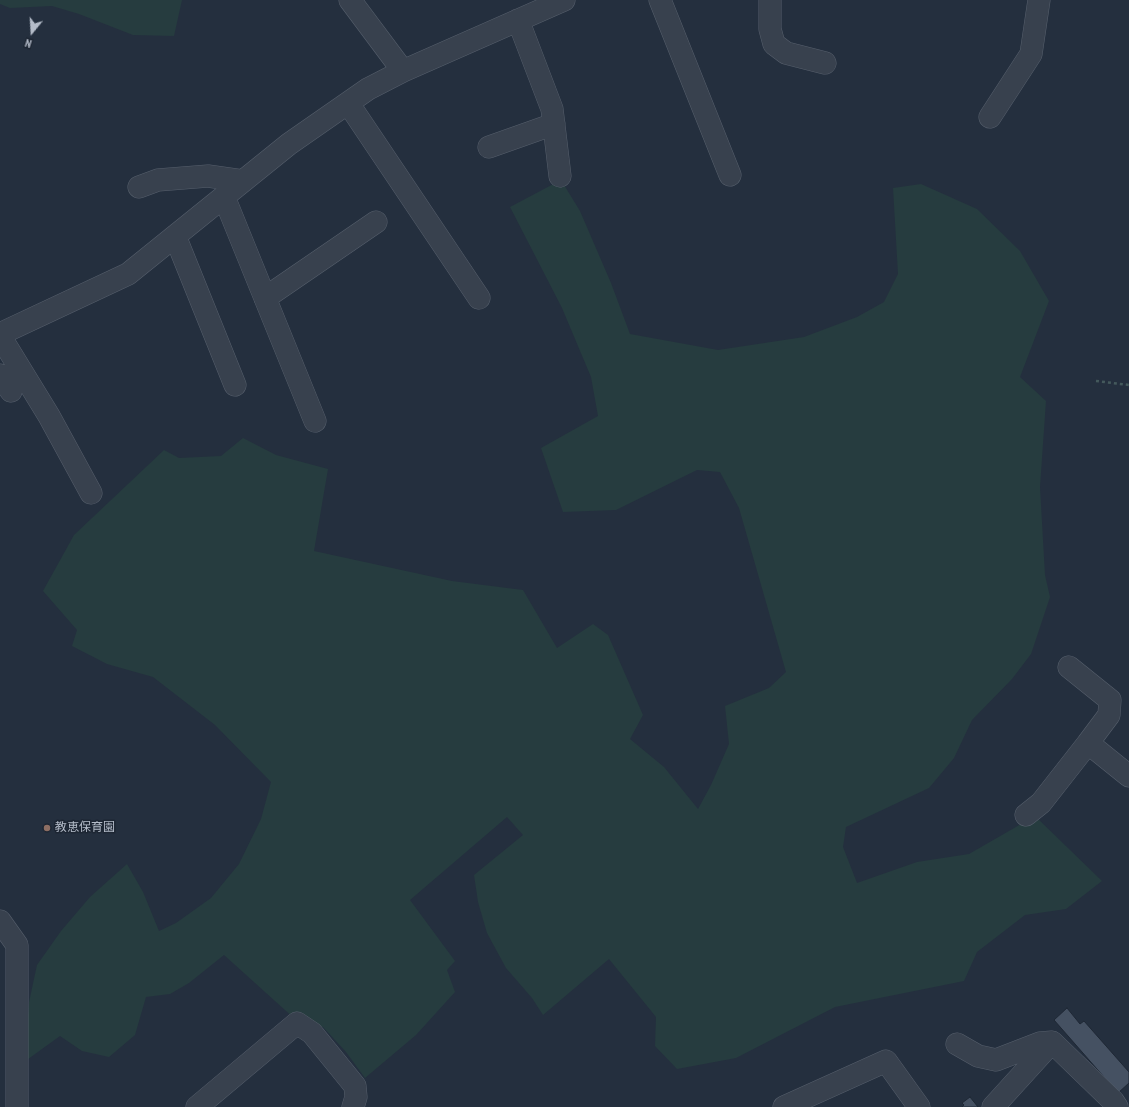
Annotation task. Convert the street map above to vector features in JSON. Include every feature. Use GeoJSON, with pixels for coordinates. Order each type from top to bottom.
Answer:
{"type":"FeatureCollection","features":[{"type":"Feature","properties":{"kind":"street"},"geometry":{"type":"LineString","coordinates":[[350,0],[402,71]]}},
{"type":"Feature","properties":{"kind":"street"},"geometry":{"type":"LineString","coordinates":[[91,493],[49,416],[0,335],[128,274],[289,144],[368,89],[402,71],[564,0]]}},
{"type":"Feature","properties":{"kind":"street"},"geometry":{"type":"LineString","coordinates":[[660,0],[730,175]]}},
{"type":"Feature","properties":{"kind":"street"},"geometry":{"type":"LineString","coordinates":[[770,0],[770,30],[774,44],[786,53],[825,63]]}},
{"type":"Feature","properties":{"kind":"street"},"geometry":{"type":"LineString","coordinates":[[990,117],[1031,54],[1039,0]]}},
{"type":"Feature","properties":{"kind":"street"},"geometry":{"type":"LineString","coordinates":[[518,20],[552,109],[560,176]]}},
{"type":"Feature","properties":{"kind":"street"},"geometry":{"type":"LineString","coordinates":[[348,103],[479,298]]}},
{"type":"Feature","properties":{"kind":"street"},"geometry":{"type":"LineString","coordinates":[[489,147],[554,124]]}},
{"type":"Feature","properties":{"kind":"street"},"geometry":{"type":"LineString","coordinates":[[139,187],[158,180],[208,176],[243,181]]}},
{"type":"Feature","properties":{"kind":"street"},"geometry":{"type":"LineString","coordinates":[[224,197],[315,421]]}},
{"type":"Feature","properties":{"kind":"street"},"geometry":{"type":"LineString","coordinates":[[265,298],[376,222]]}},
{"type":"Feature","properties":{"kind":"street"},"geometry":{"type":"LineString","coordinates":[[175,236],[235,385]]}},
{"type":"Feature","properties":{"kind":"street"},"geometry":{"type":"LineString","coordinates":[[1026,815],[1041,803],[1109,714],[1110,700],[1069,667]]}},
{"type":"Feature","properties":{"kind":"street"},"geometry":{"type":"LineString","coordinates":[[1088,743],[1129,776]]}},
{"type":"Feature","properties":{"kind":"street"},"geometry":{"type":"LineString","coordinates":[[0,921],[17,945],[17,1107]]}},
{"type":"Feature","properties":{"kind":"street"},"geometry":{"type":"LineString","coordinates":[[197,1107],[297,1023],[312,1033],[355,1086],[356,1097],[353,1107]]}},
{"type":"Feature","properties":{"kind":"street"},"geometry":{"type":"LineString","coordinates":[[993,1107],[1052,1042]]}},
{"type":"Feature","properties":{"kind":"street"},"geometry":{"type":"LineString","coordinates":[[957,1044],[978,1056],[996,1060],[1040,1043],[1052,1042],[1118,1107]]}},
{"type":"Feature","properties":{"kind":"street"},"geometry":{"type":"LineString","coordinates":[[784,1107],[886,1061],[919,1107]]}},
{"type":"Feature","properties":{"kind":"path"},"geometry":{"type":"LineString","coordinates":[[1096,381],[1129,385]]}},
{"type":"Feature","properties":{"kind":"green space"},"geometry":{"type":"Polygon","coordinates":[[[0,0],[182,0],[174,36],[133,35],[79,14],[52,6],[10,8],[0,4],[0,0]]]}},
{"type":"Feature","properties":{"kind":"green space"},"geometry":{"type":"Polygon","coordinates":[[[561,180],[580,211],[611,283],[630,334],[718,350],[804,337],[857,317],[884,302],[898,274],[893,188],[921,184],[977,209],[1020,251],[1049,301],[1020,377],[1046,401],[1040,487],[1045,575],[1050,597],[1031,654],[1012,679],[972,720],[954,758],[929,788],[846,827],[843,847],[857,883],[917,862],[969,854],[1035,816],[1102,881],[1066,909],[1025,915],[977,952],[964,981],[835,1007],[736,1058],[677,1069],[655,1046],[656,1017],[609,959],[543,1015],[532,998],[506,968],[487,933],[478,902],[474,875],[523,835],[507,817],[410,900],[455,961],[447,970],[455,992],[416,1035],[365,1078],[346,1052],[323,1027],[296,1020],[224,955],[189,983],[170,994],[146,997],[135,1035],[109,1057],[82,1051],[60,1036],[24,1062],[29,1002],[37,965],[61,931],[90,897],[127,864],[143,892],[159,931],[176,923],[211,898],[239,864],[261,819],[271,782],[215,725],[153,677],[107,664],[72,646],[77,630],[43,591],[74,535],[164,450],[179,458],[221,456],[243,438],[276,455],[328,469],[314,551],[452,581],[523,590],[557,648],[593,624],[608,635],[643,715],[630,739],[664,767],[698,809],[711,785],[729,744],[725,706],[769,688],[786,672],[739,508],[720,472],[697,470],[616,510],[563,512],[541,448],[598,416],[591,377],[562,308],[510,207],[561,180]]]}},
{"type":"Feature","properties":{"kind":"building"},"geometry":{"type":"Polygon","coordinates":[[[1067,1008],[1080,1024],[1084,1021],[1129,1072],[1129,1083],[1118,1093],[1054,1020],[1067,1008]]]}},
{"type":"Feature","properties":{"kind":"building"},"geometry":{"type":"Polygon","coordinates":[[[970,1097],[978,1107],[962,1107],[964,1105],[962,1103],[970,1097]]]}},
{"type":"Feature","properties":{"kind":"place","name":"教恵保育園"},"geometry":{"type":"Point","coordinates":[47,828]}}]}
